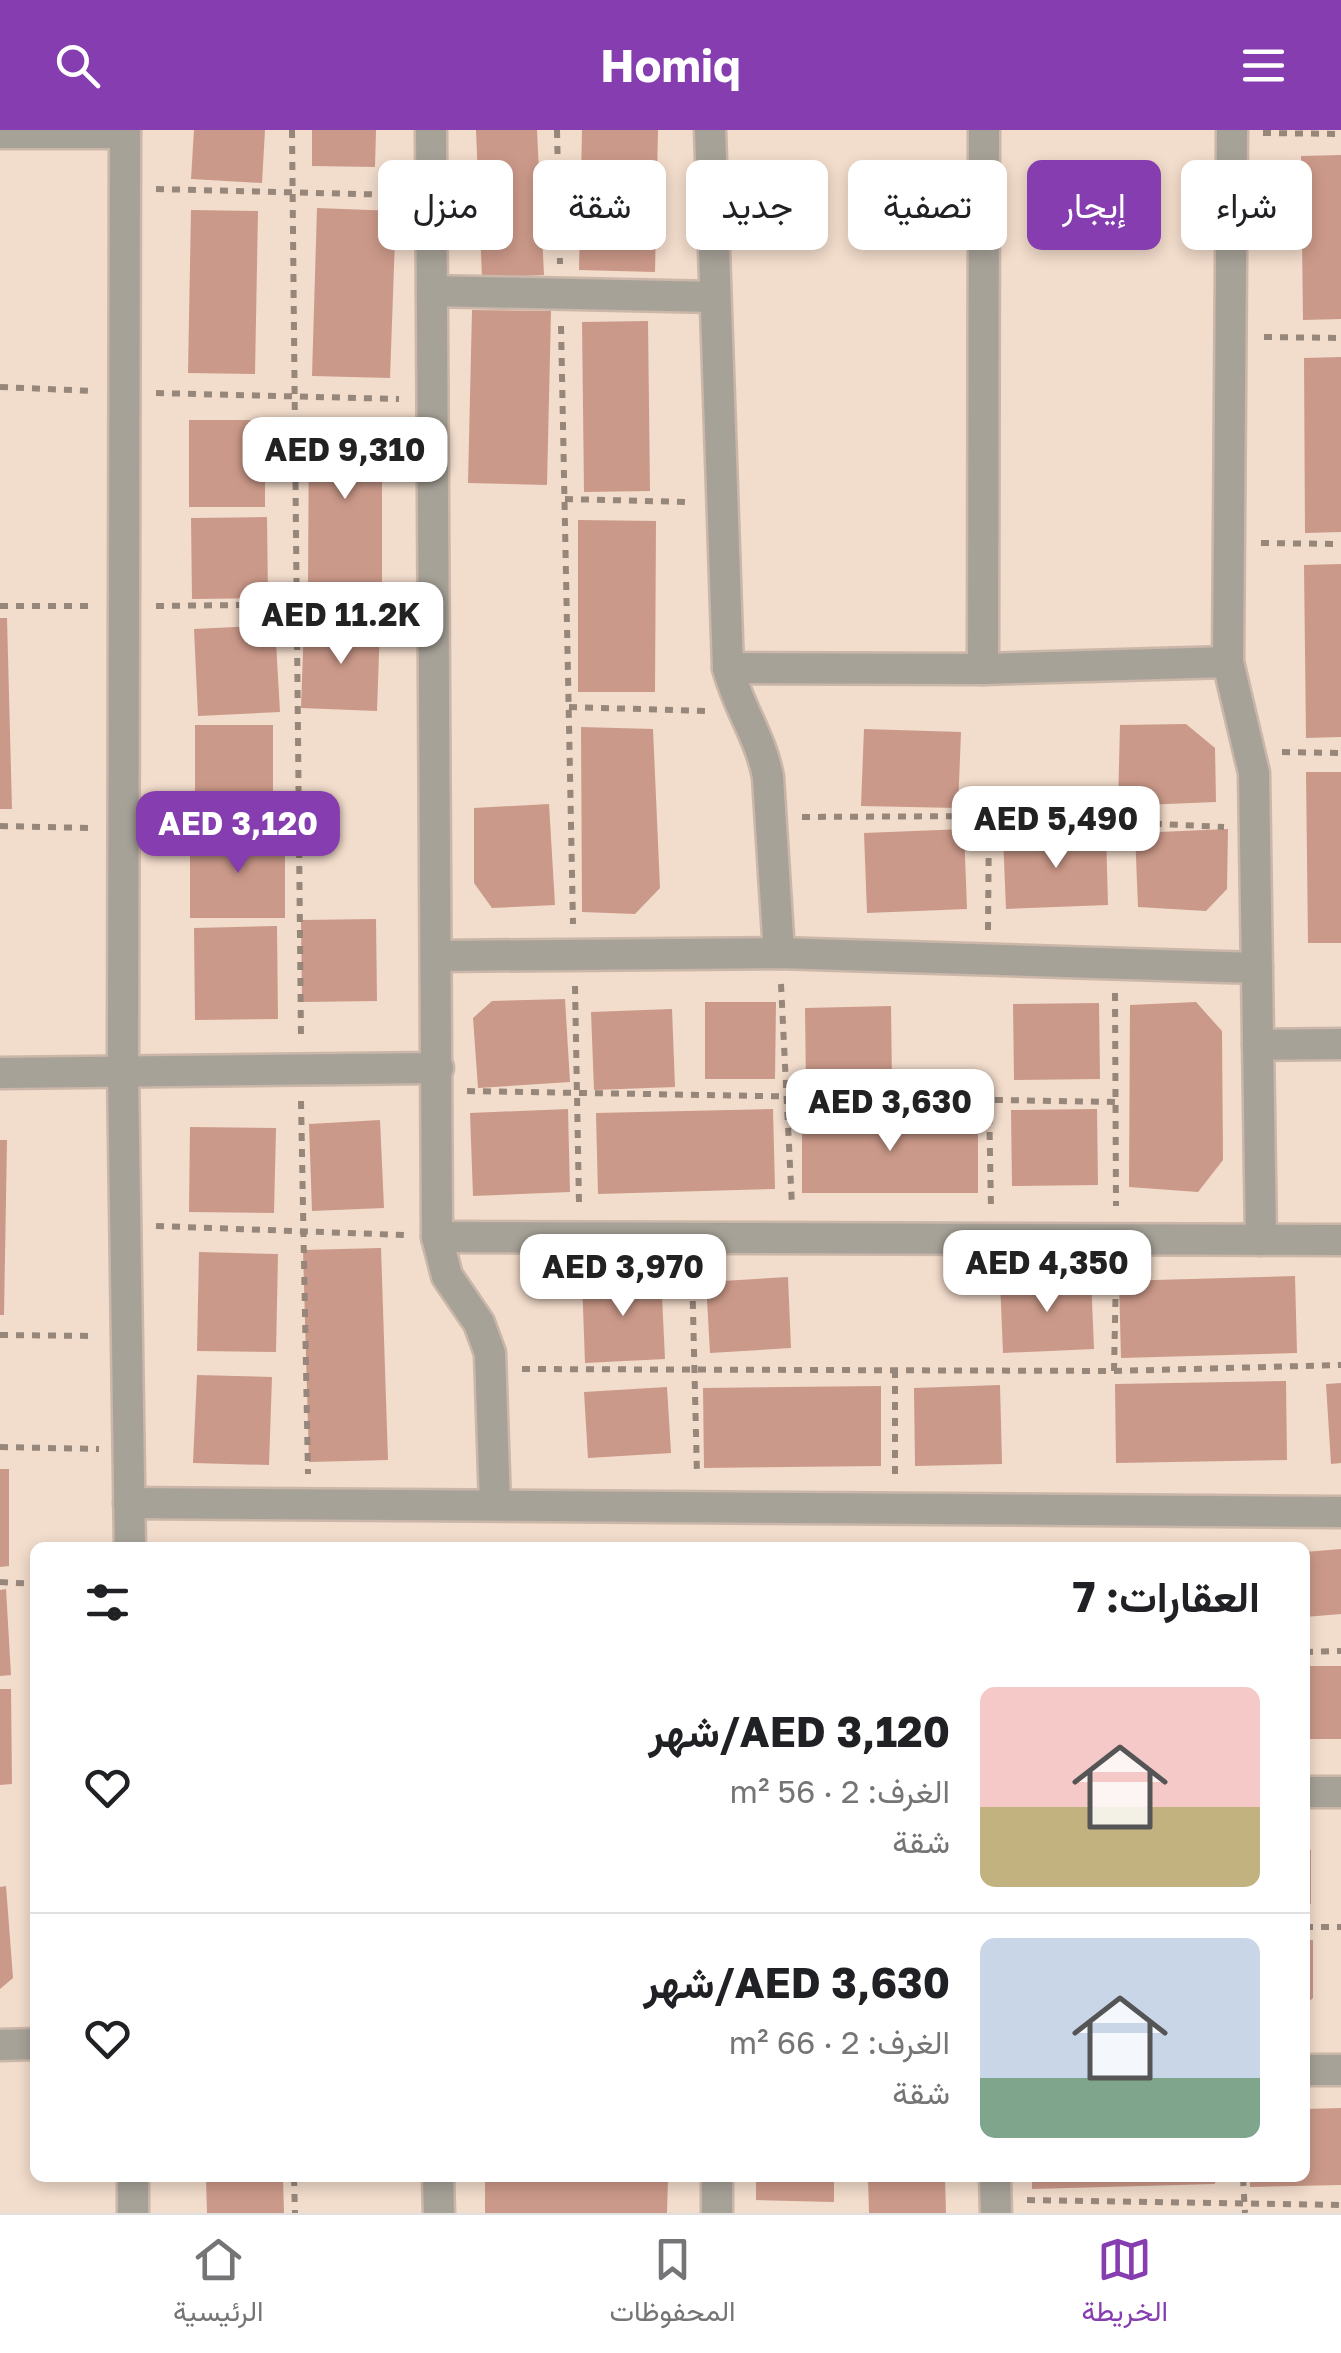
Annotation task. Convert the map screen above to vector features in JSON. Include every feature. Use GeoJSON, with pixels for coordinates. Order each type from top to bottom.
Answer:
{"type":"FeatureCollection","features":[{"type":"Feature","properties":{"kind":"street"},"geometry":{"type":"LineString","coordinates":[[431,130],[431,160]]}},
{"type":"Feature","properties":{"kind":"street"},"geometry":{"type":"LineString","coordinates":[[710,130],[728,668],[743,712],[764,754],[779,953]]}},
{"type":"Feature","properties":{"kind":"street"},"geometry":{"type":"LineString","coordinates":[[983,669],[984,130]]}},
{"type":"Feature","properties":{"kind":"street"},"geometry":{"type":"LineString","coordinates":[[1232,131],[1228,662],[1236,709],[1251,751],[1261,1240]]}},
{"type":"Feature","properties":{"kind":"street"},"geometry":{"type":"LineString","coordinates":[[0,132],[125,132],[122,829],[130,1542]]}},
{"type":"Feature","properties":{"kind":"street"},"geometry":{"type":"LineString","coordinates":[[432,250],[437,1236],[447,1276],[486,1338],[492,1368],[496,1506]]}},
{"type":"Feature","properties":{"kind":"street"},"geometry":{"type":"LineString","coordinates":[[432,291],[715,296]]}},
{"type":"Feature","properties":{"kind":"street"},"geometry":{"type":"LineString","coordinates":[[728,668],[983,669],[1228,662]]}},
{"type":"Feature","properties":{"kind":"street"},"geometry":{"type":"LineString","coordinates":[[437,956],[779,953],[1257,968]]}},
{"type":"Feature","properties":{"kind":"street"},"geometry":{"type":"LineString","coordinates":[[1258,1045],[1341,1044]]}},
{"type":"Feature","properties":{"kind":"street"},"geometry":{"type":"LineString","coordinates":[[0,1073],[301,1069],[438,1079]]}},
{"type":"Feature","properties":{"kind":"street"},"geometry":{"type":"LineString","coordinates":[[437,1236],[1341,1240]]}},
{"type":"Feature","properties":{"kind":"street"},"geometry":{"type":"LineString","coordinates":[[130,1503],[1341,1512]]}},
{"type":"Feature","properties":{"kind":"street"},"geometry":{"type":"LineString","coordinates":[[1310,1792],[1341,1792]]}},
{"type":"Feature","properties":{"kind":"street"},"geometry":{"type":"LineString","coordinates":[[0,2045],[30,2044]]}},
{"type":"Feature","properties":{"kind":"street"},"geometry":{"type":"LineString","coordinates":[[1310,2070],[1341,2070]]}},
{"type":"Feature","properties":{"kind":"street"},"geometry":{"type":"LineString","coordinates":[[133,2182],[134,2213]]}},
{"type":"Feature","properties":{"kind":"street"},"geometry":{"type":"LineString","coordinates":[[438,2182],[439,2213]]}},
{"type":"Feature","properties":{"kind":"street"},"geometry":{"type":"LineString","coordinates":[[717,2213],[718,2182]]}},
{"type":"Feature","properties":{"kind":"path"},"geometry":{"type":"LineString","coordinates":[[292,130],[308,1504]]}},
{"type":"Feature","properties":{"kind":"path"},"geometry":{"type":"LineString","coordinates":[[557,130],[580,1237]]}},
{"type":"Feature","properties":{"kind":"path"},"geometry":{"type":"LineString","coordinates":[[1232,131],[1341,134]]}},
{"type":"Feature","properties":{"kind":"path"},"geometry":{"type":"LineString","coordinates":[[125,188],[378,194]]}},
{"type":"Feature","properties":{"kind":"path"},"geometry":{"type":"LineString","coordinates":[[1233,336],[1341,338]]}},
{"type":"Feature","properties":{"kind":"path"},"geometry":{"type":"LineString","coordinates":[[0,387],[433,400]]}},
{"type":"Feature","properties":{"kind":"path"},"geometry":{"type":"LineString","coordinates":[[565,499],[722,504]]}},
{"type":"Feature","properties":{"kind":"path"},"geometry":{"type":"LineString","coordinates":[[1230,542],[1341,544]]}},
{"type":"Feature","properties":{"kind":"path"},"geometry":{"type":"LineString","coordinates":[[0,606],[436,602]]}},
{"type":"Feature","properties":{"kind":"path"},"geometry":{"type":"LineString","coordinates":[[569,707],[743,712]]}},
{"type":"Feature","properties":{"kind":"path"},"geometry":{"type":"LineString","coordinates":[[1251,751],[1341,753]]}},
{"type":"Feature","properties":{"kind":"path"},"geometry":{"type":"LineString","coordinates":[[988,816],[988,959]]}},
{"type":"Feature","properties":{"kind":"path"},"geometry":{"type":"LineString","coordinates":[[770,817],[988,816],[1255,828]]}},
{"type":"Feature","properties":{"kind":"path"},"geometry":{"type":"LineString","coordinates":[[0,826],[122,829]]}},
{"type":"Feature","properties":{"kind":"path"},"geometry":{"type":"LineString","coordinates":[[779,953],[794,1238]]}},
{"type":"Feature","properties":{"kind":"path"},"geometry":{"type":"LineString","coordinates":[[1114,1371],[1115,962]]}},
{"type":"Feature","properties":{"kind":"path"},"geometry":{"type":"LineString","coordinates":[[438,1079],[577,1093],[1116,1102]]}},
{"type":"Feature","properties":{"kind":"path"},"geometry":{"type":"LineString","coordinates":[[988,1100],[992,1239]]}},
{"type":"Feature","properties":{"kind":"path"},"geometry":{"type":"LineString","coordinates":[[125,1225],[437,1236]]}},
{"type":"Feature","properties":{"kind":"path"},"geometry":{"type":"LineString","coordinates":[[692,1238],[698,1507]]}},
{"type":"Feature","properties":{"kind":"path"},"geometry":{"type":"LineString","coordinates":[[0,1335],[126,1337]]}},
{"type":"Feature","properties":{"kind":"path"},"geometry":{"type":"LineString","coordinates":[[492,1368],[1114,1371],[1341,1365]]}},
{"type":"Feature","properties":{"kind":"path"},"geometry":{"type":"LineString","coordinates":[[894,1370],[895,1508]]}},
{"type":"Feature","properties":{"kind":"path"},"geometry":{"type":"LineString","coordinates":[[0,1448],[128,1450]]}},
{"type":"Feature","properties":{"kind":"path"},"geometry":{"type":"LineString","coordinates":[[0,1582],[30,1584]]}},
{"type":"Feature","properties":{"kind":"path"},"geometry":{"type":"LineString","coordinates":[[1310,1652],[1341,1651]]}},
{"type":"Feature","properties":{"kind":"path"},"geometry":{"type":"LineString","coordinates":[[1310,1927],[1341,1928]]}},
{"type":"Feature","properties":{"kind":"path"},"geometry":{"type":"LineString","coordinates":[[294,2182],[295,2213]]}},
{"type":"Feature","properties":{"kind":"path"},"geometry":{"type":"LineString","coordinates":[[1243,2182],[1245,2213]]}},
{"type":"Feature","properties":{"kind":"path"},"geometry":{"type":"LineString","coordinates":[[995,2197],[1341,2205]]}},
{"type":"Feature","properties":{"kind":"building"},"geometry":{"type":"Polygon","coordinates":[[[194,130],[265,130],[262,183],[191,179],[194,130]]]}},
{"type":"Feature","properties":{"kind":"building"},"geometry":{"type":"Polygon","coordinates":[[[312,130],[376,130],[375,167],[312,166],[312,130]]]}},
{"type":"Feature","properties":{"kind":"building"},"geometry":{"type":"Polygon","coordinates":[[[476,130],[537,130],[533,250],[543,250],[544,275],[482,278],[481,250],[513,250],[513,160],[477,160],[476,130]]]}},
{"type":"Feature","properties":{"kind":"building"},"geometry":{"type":"Polygon","coordinates":[[[582,130],[658,130],[657,160],[581,160],[582,130]]]}},
{"type":"Feature","properties":{"kind":"building"},"geometry":{"type":"Polygon","coordinates":[[[1341,155],[1341,319],[1303,320],[1302,250],[1312,250],[1312,160],[1301,160],[1301,156],[1341,155]]]}},
{"type":"Feature","properties":{"kind":"building"},"geometry":{"type":"Polygon","coordinates":[[[317,208],[378,210],[378,250],[395,250],[390,378],[312,376],[317,208]]]}},
{"type":"Feature","properties":{"kind":"building"},"geometry":{"type":"Polygon","coordinates":[[[191,210],[258,211],[255,374],[188,373],[191,210]]]}},
{"type":"Feature","properties":{"kind":"building"},"geometry":{"type":"Polygon","coordinates":[[[579,250],[655,250],[655,272],[579,270],[579,250]]]}},
{"type":"Feature","properties":{"kind":"building"},"geometry":{"type":"Polygon","coordinates":[[[472,310],[551,311],[547,485],[468,483],[472,310]]]}},
{"type":"Feature","properties":{"kind":"building"},"geometry":{"type":"Polygon","coordinates":[[[648,321],[650,491],[584,492],[582,322],[648,321]]]}},
{"type":"Feature","properties":{"kind":"building"},"geometry":{"type":"Polygon","coordinates":[[[1341,357],[1341,532],[1305,533],[1304,358],[1341,357]]]}},
{"type":"Feature","properties":{"kind":"building"},"geometry":{"type":"Polygon","coordinates":[[[309,417],[382,417],[382,587],[308,587],[309,417]]]}},
{"type":"Feature","properties":{"kind":"building"},"geometry":{"type":"Polygon","coordinates":[[[189,420],[265,420],[265,507],[189,507],[189,420]]]}},
{"type":"Feature","properties":{"kind":"building"},"geometry":{"type":"Polygon","coordinates":[[[267,517],[268,598],[192,599],[191,518],[267,517]]]}},
{"type":"Feature","properties":{"kind":"building"},"geometry":{"type":"Polygon","coordinates":[[[578,520],[656,521],[655,692],[578,692],[578,520]]]}},
{"type":"Feature","properties":{"kind":"building"},"geometry":{"type":"Polygon","coordinates":[[[1341,564],[1341,737],[1306,738],[1304,565],[1341,564]]]}},
{"type":"Feature","properties":{"kind":"building"},"geometry":{"type":"Polygon","coordinates":[[[0,618],[7,618],[12,809],[0,809],[0,618]]]}},
{"type":"Feature","properties":{"kind":"building"},"geometry":{"type":"Polygon","coordinates":[[[304,623],[380,625],[377,711],[301,708],[304,623]]]}},
{"type":"Feature","properties":{"kind":"building"},"geometry":{"type":"Polygon","coordinates":[[[275,625],[280,712],[198,716],[194,629],[275,625]]]}},
{"type":"Feature","properties":{"kind":"building"},"geometry":{"type":"Polygon","coordinates":[[[1186,724],[1215,748],[1216,802],[1118,806],[1120,725],[1186,724]]]}},
{"type":"Feature","properties":{"kind":"building"},"geometry":{"type":"Polygon","coordinates":[[[195,725],[273,725],[273,818],[195,819],[195,725]]]}},
{"type":"Feature","properties":{"kind":"building"},"geometry":{"type":"Polygon","coordinates":[[[581,727],[653,729],[660,888],[635,914],[582,912],[581,727]]]}},
{"type":"Feature","properties":{"kind":"building"},"geometry":{"type":"Polygon","coordinates":[[[864,729],[961,732],[958,808],[861,806],[864,729]]]}},
{"type":"Feature","properties":{"kind":"building"},"geometry":{"type":"Polygon","coordinates":[[[1306,772],[1341,772],[1341,943],[1308,943],[1306,772]]]}},
{"type":"Feature","properties":{"kind":"building"},"geometry":{"type":"Polygon","coordinates":[[[549,804],[555,905],[492,908],[474,883],[474,808],[549,804]]]}},
{"type":"Feature","properties":{"kind":"building"},"geometry":{"type":"Polygon","coordinates":[[[964,829],[967,909],[867,913],[864,833],[964,829]]]}},
{"type":"Feature","properties":{"kind":"building"},"geometry":{"type":"Polygon","coordinates":[[[1228,829],[1227,889],[1206,911],[1138,907],[1135,833],[1228,829]]]}},
{"type":"Feature","properties":{"kind":"building"},"geometry":{"type":"Polygon","coordinates":[[[1106,833],[1108,905],[1006,909],[1003,836],[1106,833]]]}},
{"type":"Feature","properties":{"kind":"building"},"geometry":{"type":"Polygon","coordinates":[[[190,834],[285,834],[285,918],[190,918],[190,834]]]}},
{"type":"Feature","properties":{"kind":"building"},"geometry":{"type":"Polygon","coordinates":[[[376,919],[377,1001],[302,1002],[301,920],[376,919]]]}},
{"type":"Feature","properties":{"kind":"building"},"geometry":{"type":"Polygon","coordinates":[[[277,926],[278,1019],[195,1020],[194,928],[277,926]]]}},
{"type":"Feature","properties":{"kind":"building"},"geometry":{"type":"Polygon","coordinates":[[[565,999],[570,1082],[478,1088],[473,1018],[492,1001],[565,999]]]}},
{"type":"Feature","properties":{"kind":"building"},"geometry":{"type":"Polygon","coordinates":[[[705,1002],[776,1002],[775,1079],[705,1079],[705,1002]]]}},
{"type":"Feature","properties":{"kind":"building"},"geometry":{"type":"Polygon","coordinates":[[[1196,1002],[1222,1031],[1223,1160],[1198,1192],[1129,1187],[1130,1005],[1196,1002]]]}},
{"type":"Feature","properties":{"kind":"building"},"geometry":{"type":"Polygon","coordinates":[[[1099,1003],[1100,1079],[1014,1080],[1013,1004],[1099,1003]]]}},
{"type":"Feature","properties":{"kind":"building"},"geometry":{"type":"Polygon","coordinates":[[[891,1006],[892,1083],[806,1085],[805,1008],[891,1006]]]}},
{"type":"Feature","properties":{"kind":"building"},"geometry":{"type":"Polygon","coordinates":[[[672,1009],[675,1087],[594,1090],[591,1012],[672,1009]]]}},
{"type":"Feature","properties":{"kind":"building"},"geometry":{"type":"Polygon","coordinates":[[[568,1109],[570,1192],[473,1196],[470,1113],[568,1109]]]}},
{"type":"Feature","properties":{"kind":"building"},"geometry":{"type":"Polygon","coordinates":[[[773,1109],[775,1189],[598,1194],[596,1113],[773,1109]]]}},
{"type":"Feature","properties":{"kind":"building"},"geometry":{"type":"Polygon","coordinates":[[[1097,1109],[1098,1185],[1012,1186],[1011,1110],[1097,1109]]]}},
{"type":"Feature","properties":{"kind":"building"},"geometry":{"type":"Polygon","coordinates":[[[978,1114],[978,1193],[802,1193],[802,1115],[978,1114]]]}},
{"type":"Feature","properties":{"kind":"building"},"geometry":{"type":"Polygon","coordinates":[[[380,1120],[384,1208],[312,1211],[309,1124],[380,1120]]]}},
{"type":"Feature","properties":{"kind":"building"},"geometry":{"type":"Polygon","coordinates":[[[190,1127],[276,1128],[274,1213],[189,1212],[190,1127]]]}},
{"type":"Feature","properties":{"kind":"building"},"geometry":{"type":"Polygon","coordinates":[[[0,1140],[7,1140],[4,1315],[0,1315],[0,1140]]]}},
{"type":"Feature","properties":{"kind":"building"},"geometry":{"type":"Polygon","coordinates":[[[381,1248],[388,1460],[309,1462],[303,1250],[381,1248]]]}},
{"type":"Feature","properties":{"kind":"building"},"geometry":{"type":"Polygon","coordinates":[[[199,1252],[278,1254],[276,1352],[197,1351],[199,1252]]]}},
{"type":"Feature","properties":{"kind":"building"},"geometry":{"type":"Polygon","coordinates":[[[661,1276],[665,1359],[585,1363],[582,1279],[661,1276]]]}},
{"type":"Feature","properties":{"kind":"building"},"geometry":{"type":"Polygon","coordinates":[[[1295,1276],[1297,1353],[1121,1358],[1119,1281],[1295,1276]]]}},
{"type":"Feature","properties":{"kind":"building"},"geometry":{"type":"Polygon","coordinates":[[[788,1277],[791,1348],[710,1353],[706,1282],[788,1277]]]}},
{"type":"Feature","properties":{"kind":"building"},"geometry":{"type":"Polygon","coordinates":[[[1091,1277],[1094,1349],[1003,1353],[1000,1281],[1091,1277]]]}},
{"type":"Feature","properties":{"kind":"building"},"geometry":{"type":"Polygon","coordinates":[[[197,1375],[272,1377],[269,1465],[193,1463],[197,1375]]]}},
{"type":"Feature","properties":{"kind":"building"},"geometry":{"type":"Polygon","coordinates":[[[1286,1381],[1287,1460],[1116,1463],[1115,1384],[1286,1381]]]}},
{"type":"Feature","properties":{"kind":"building"},"geometry":{"type":"Polygon","coordinates":[[[1341,1383],[1341,1463],[1331,1464],[1326,1384],[1341,1383]]]}},
{"type":"Feature","properties":{"kind":"building"},"geometry":{"type":"Polygon","coordinates":[[[1000,1385],[1002,1464],[915,1466],[914,1388],[1000,1385]]]}},
{"type":"Feature","properties":{"kind":"building"},"geometry":{"type":"Polygon","coordinates":[[[881,1386],[881,1466],[704,1468],[703,1388],[881,1386]]]}},
{"type":"Feature","properties":{"kind":"building"},"geometry":{"type":"Polygon","coordinates":[[[667,1387],[671,1453],[588,1458],[584,1392],[667,1387]]]}},
{"type":"Feature","properties":{"kind":"building"},"geometry":{"type":"Polygon","coordinates":[[[0,1469],[9,1469],[9,1566],[0,1567],[0,1469]]]}},
{"type":"Feature","properties":{"kind":"building"},"geometry":{"type":"Polygon","coordinates":[[[1341,1549],[1341,1614],[1310,1617],[1310,1552],[1341,1549]]]}},
{"type":"Feature","properties":{"kind":"building"},"geometry":{"type":"Polygon","coordinates":[[[6,1589],[11,1675],[0,1676],[0,1590],[6,1589]]]}},
{"type":"Feature","properties":{"kind":"building"},"geometry":{"type":"Polygon","coordinates":[[[1310,1666],[1341,1666],[1341,1739],[1310,1739],[1310,1666]]]}},
{"type":"Feature","properties":{"kind":"building"},"geometry":{"type":"Polygon","coordinates":[[[0,1689],[11,1689],[12,1784],[0,1785],[0,1689]]]}},
{"type":"Feature","properties":{"kind":"building"},"geometry":{"type":"Polygon","coordinates":[[[6,1886],[13,1978],[0,1989],[0,1887],[6,1886]]]}},
{"type":"Feature","properties":{"kind":"building"},"geometry":{"type":"Polygon","coordinates":[[[1310,1940],[1313,1940],[1310,2001],[1310,1940]]]}},
{"type":"Feature","properties":{"kind":"building"},"geometry":{"type":"Polygon","coordinates":[[[1341,2108],[1341,2185],[1250,2187],[1250,2182],[1310,2182],[1310,2109],[1341,2108]]]}},
{"type":"Feature","properties":{"kind":"building"},"geometry":{"type":"Polygon","coordinates":[[[206,2182],[283,2182],[284,2213],[207,2213],[206,2182]]]}},
{"type":"Feature","properties":{"kind":"building"},"geometry":{"type":"Polygon","coordinates":[[[485,2182],[668,2182],[667,2213],[485,2213],[485,2182]]]}},
{"type":"Feature","properties":{"kind":"building"},"geometry":{"type":"Polygon","coordinates":[[[756,2182],[834,2182],[834,2202],[756,2200],[756,2182]]]}},
{"type":"Feature","properties":{"kind":"building"},"geometry":{"type":"Polygon","coordinates":[[[868,2182],[945,2182],[946,2213],[869,2213],[868,2182]]]}},
{"type":"Feature","properties":{"kind":"building"},"geometry":{"type":"Polygon","coordinates":[[[1032,2182],[1215,2182],[1215,2184],[1032,2189],[1032,2182]]]}}]}
